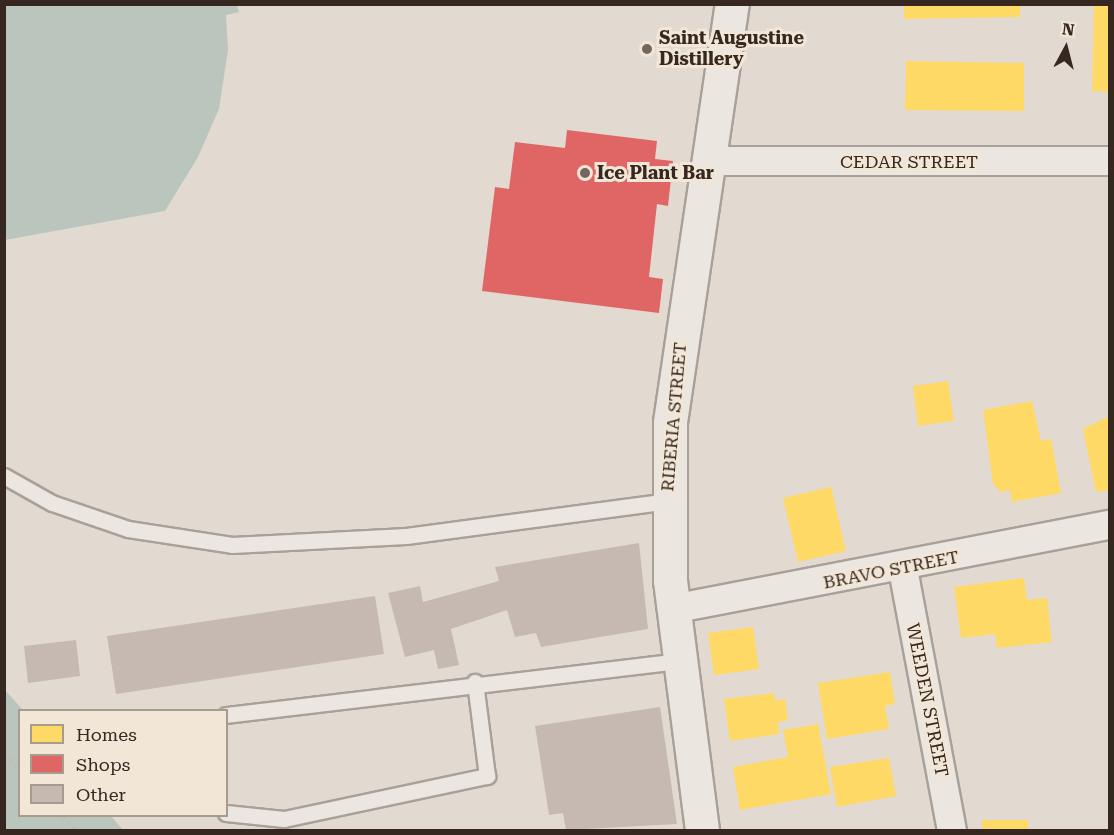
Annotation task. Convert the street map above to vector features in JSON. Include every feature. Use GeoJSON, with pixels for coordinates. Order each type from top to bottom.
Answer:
{"type":"FeatureCollection","features":[{"type":"Feature","properties":{"kind":"street","name":"RIBERIA STREET"},"geometry":{"type":"LineString","coordinates":[[702,831],[672,609],[667,501],[678,342],[709,161],[732,4]]}},
{"type":"Feature","properties":{"kind":"street","name":"CEDAR STREET"},"geometry":{"type":"LineString","coordinates":[[709,161],[1110,161]]}},
{"type":"Feature","properties":{"kind":"street","name":"BRAVO STREET"},"geometry":{"type":"LineString","coordinates":[[672,609],[903,569],[1110,525]]}},
{"type":"Feature","properties":{"kind":"street","name":"WEEDEN STREET"},"geometry":{"type":"LineString","coordinates":[[903,569],[952,831]]}},
{"type":"Feature","properties":{"kind":"lane"},"geometry":{"type":"LineString","coordinates":[[4,476],[52,503],[128,529],[232,545],[406,536],[667,501]]}},
{"type":"Feature","properties":{"kind":"lane"},"geometry":{"type":"LineString","coordinates":[[228,715],[475,682],[679,661]]}},
{"type":"Feature","properties":{"kind":"lane"},"geometry":{"type":"LineString","coordinates":[[228,813],[284,819],[487,776],[475,682]]}},
{"type":"Feature","properties":{"kind":"path"},"geometry":{"type":"LineString","coordinates":[[4,753],[18,768]]}},
{"type":"Feature","properties":{"kind":"path"},"geometry":{"type":"LineString","coordinates":[[63,817],[75,831]]}},
{"type":"Feature","properties":{"kind":"shaded area"},"geometry":{"type":"Polygon","coordinates":[[[5,4],[237,5],[239,12],[226,15],[228,50],[219,109],[198,157],[165,211],[5,240],[5,4]]]}},
{"type":"Feature","properties":{"kind":"shaded area"},"geometry":{"type":"Polygon","coordinates":[[[4,689],[22,709],[18,709],[18,817],[112,817],[123,830],[5,830],[4,689]]]}},
{"type":"Feature","properties":{"kind":"building: Homes"},"geometry":{"type":"Polygon","coordinates":[[[904,4],[1020,4],[1020,17],[904,19],[904,4]]]}},
{"type":"Feature","properties":{"kind":"building: Homes"},"geometry":{"type":"Polygon","coordinates":[[[1094,4],[1110,4],[1110,92],[1092,91],[1094,4]]]}},
{"type":"Feature","properties":{"kind":"building: Homes"},"geometry":{"type":"Polygon","coordinates":[[[906,61],[1024,63],[1024,111],[905,110],[906,61]]]}},
{"type":"Feature","properties":{"kind":"building: Homes"},"geometry":{"type":"Polygon","coordinates":[[[948,381],[954,421],[918,426],[913,386],[948,381]]]}},
{"type":"Feature","properties":{"kind":"building: Homes"},"geometry":{"type":"Polygon","coordinates":[[[1032,401],[1041,441],[1051,439],[1061,493],[1012,502],[1010,490],[1000,492],[993,483],[983,410],[1032,401]]]}},
{"type":"Feature","properties":{"kind":"building: Homes"},"geometry":{"type":"Polygon","coordinates":[[[1110,416],[1110,490],[1096,492],[1083,429],[1110,416]]]}},
{"type":"Feature","properties":{"kind":"building: Homes"},"geometry":{"type":"Polygon","coordinates":[[[831,487],[846,551],[798,562],[783,498],[831,487]]]}},
{"type":"Feature","properties":{"kind":"building: Homes"},"geometry":{"type":"Polygon","coordinates":[[[1024,578],[1027,600],[1047,598],[1052,642],[997,648],[995,634],[961,638],[954,587],[1024,578]]]}},
{"type":"Feature","properties":{"kind":"building: Homes"},"geometry":{"type":"Polygon","coordinates":[[[753,627],[759,669],[714,675],[708,633],[753,627]]]}},
{"type":"Feature","properties":{"kind":"building: Homes"},"geometry":{"type":"Polygon","coordinates":[[[890,672],[895,704],[885,706],[889,729],[827,739],[818,683],[890,672]]]}},
{"type":"Feature","properties":{"kind":"building: Homes"},"geometry":{"type":"Polygon","coordinates":[[[774,693],[775,701],[785,699],[788,720],[778,722],[779,734],[730,741],[724,699],[774,693]]]}},
{"type":"Feature","properties":{"kind":"building: Homes"},"geometry":{"type":"Polygon","coordinates":[[[818,724],[831,794],[740,810],[733,767],[788,757],[783,730],[818,724]]]}},
{"type":"Feature","properties":{"kind":"building: Homes"},"geometry":{"type":"Polygon","coordinates":[[[889,758],[896,796],[837,807],[830,767],[889,758]]]}},
{"type":"Feature","properties":{"kind":"building: Homes"},"geometry":{"type":"Polygon","coordinates":[[[982,820],[1028,820],[1028,830],[982,830],[982,820]]]}},
{"type":"Feature","properties":{"kind":"building: Shops"},"geometry":{"type":"Polygon","coordinates":[[[567,130],[657,141],[655,159],[673,161],[668,206],[657,204],[649,277],[663,279],[659,313],[482,291],[495,187],[509,189],[515,142],[565,148],[567,130]]]}},
{"type":"Feature","properties":{"kind":"building: Other"},"geometry":{"type":"Polygon","coordinates":[[[639,543],[648,629],[541,647],[536,633],[515,637],[507,610],[451,629],[459,665],[438,669],[434,650],[405,657],[388,593],[420,586],[423,602],[499,581],[495,567],[639,543]]]}},
{"type":"Feature","properties":{"kind":"building: Other"},"geometry":{"type":"Polygon","coordinates":[[[375,596],[384,654],[116,694],[107,636],[375,596]]]}},
{"type":"Feature","properties":{"kind":"building: Other"},"geometry":{"type":"Polygon","coordinates":[[[76,640],[80,676],[28,683],[24,646],[76,640]]]}},
{"type":"Feature","properties":{"kind":"building: Other"},"geometry":{"type":"Polygon","coordinates":[[[660,707],[677,824],[566,830],[563,813],[549,815],[535,726],[660,707]]]}},
{"type":"Feature","properties":{"kind":"place","name":"Saint Augustine Distillery"},"geometry":{"type":"Point","coordinates":[647,49]}},
{"type":"Feature","properties":{"kind":"place","name":"Ice Plant Bar"},"geometry":{"type":"Point","coordinates":[585,173]}}]}
